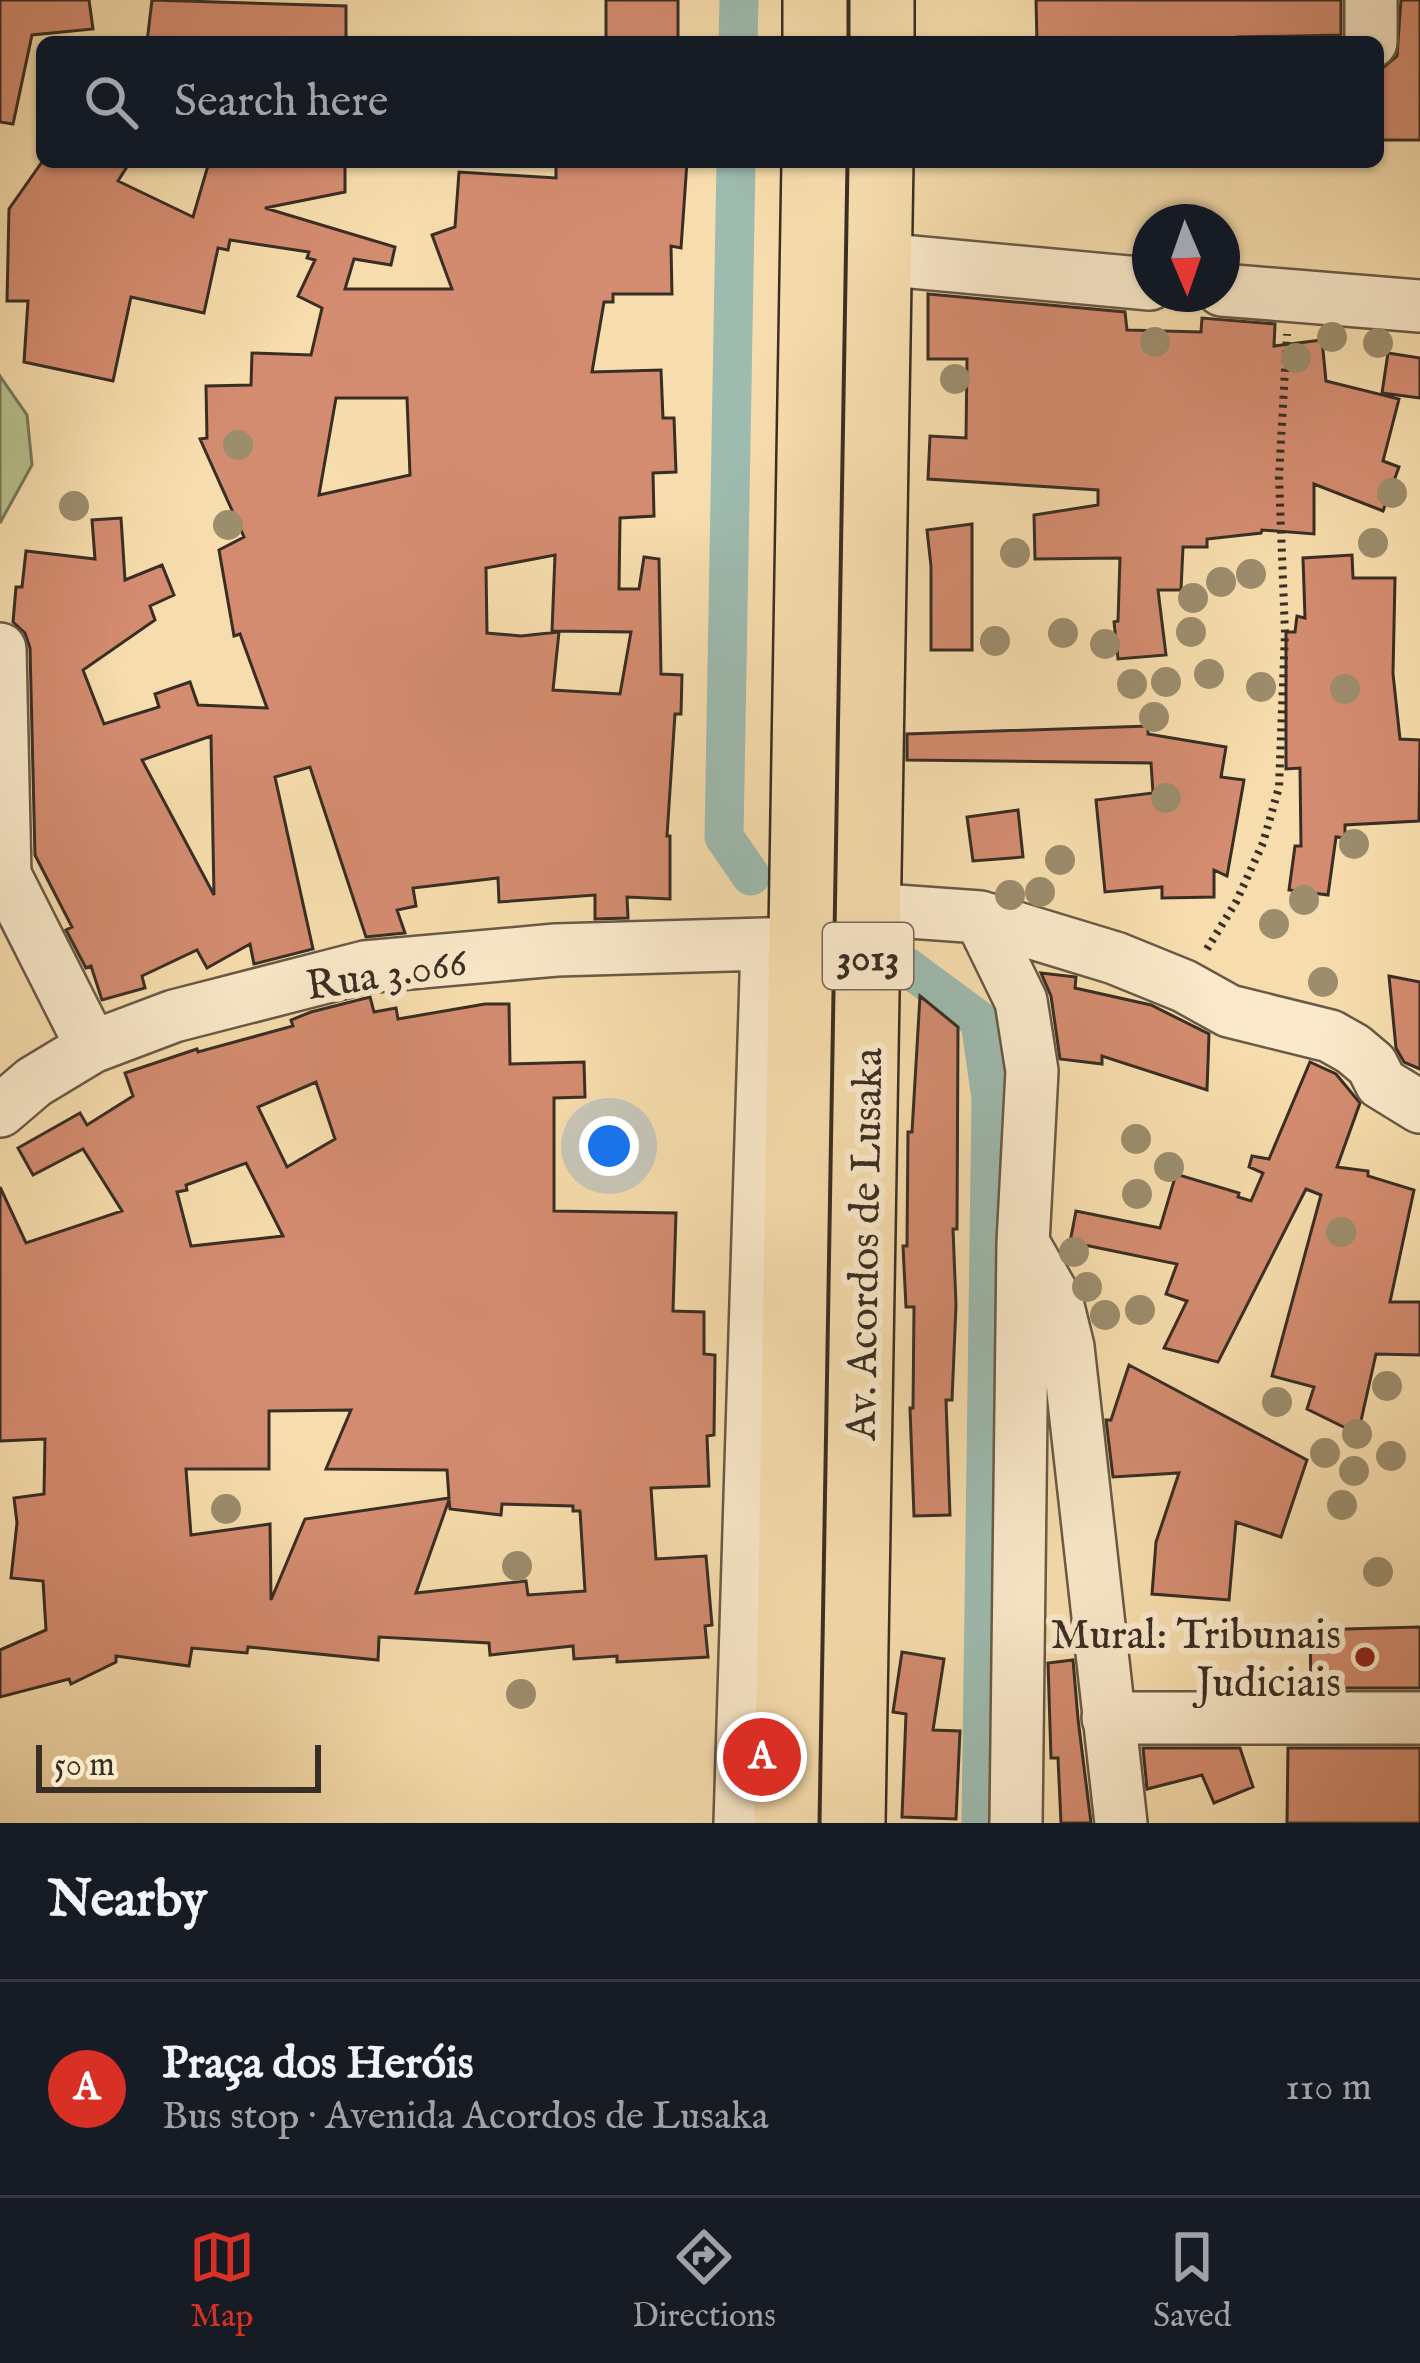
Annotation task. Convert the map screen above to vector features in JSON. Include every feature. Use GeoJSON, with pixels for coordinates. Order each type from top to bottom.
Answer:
{"type":"FeatureCollection","features":[{"type":"Feature","properties":{"kind":"main road"},"geometry":{"type":"LineString","coordinates":[[815,0],[815,36]]}},
{"type":"Feature","properties":{"kind":"main road"},"geometry":{"type":"LineString","coordinates":[[882,0],[882,36]]}},
{"type":"Feature","properties":{"kind":"main road","name":"Av. Acordos de Lusaka"},"geometry":{"type":"LineString","coordinates":[[786,1823],[784,944],[814,168]]}},
{"type":"Feature","properties":{"kind":"main road","name":"Av. Acordos de Lusaka"},"geometry":{"type":"LineString","coordinates":[[853,1823],[881,168]]}},
{"type":"Feature","properties":{"kind":"street"},"geometry":{"type":"LineString","coordinates":[[1371,36],[1372,0]]}},
{"type":"Feature","properties":{"kind":"street"},"geometry":{"type":"LineString","coordinates":[[880,259],[1132,282]]}},
{"type":"Feature","properties":{"kind":"street"},"geometry":{"type":"LineString","coordinates":[[1240,292],[1420,306]]}},
{"type":"Feature","properties":{"kind":"street"},"geometry":{"type":"LineString","coordinates":[[0,649],[4,875],[92,1047]]}},
{"type":"Feature","properties":{"kind":"street"},"geometry":{"type":"LineString","coordinates":[[868,909],[980,917],[1115,958],[1184,986],[1229,1011],[1330,1036],[1372,1065],[1381,1083],[1420,1107]]}},
{"type":"Feature","properties":{"kind":"street"},"geometry":{"type":"LineString","coordinates":[[980,917],[1021,1001],[1032,1071],[1023,1243],[1016,1823]]}},
{"type":"Feature","properties":{"kind":"street"},"geometry":{"type":"LineString","coordinates":[[740,1823],[784,944]]}},
{"type":"Feature","properties":{"kind":"street","name":"Rua 3.066"},"geometry":{"type":"LineString","coordinates":[[0,1111],[34,1082],[92,1047],[174,1016],[365,968],[556,950],[784,944]]}},
{"type":"Feature","properties":{"kind":"street"},"geometry":{"type":"LineString","coordinates":[[1023,1243],[1057,1302],[1068,1347],[1121,1823]]}},
{"type":"Feature","properties":{"kind":"street"},"geometry":{"type":"LineString","coordinates":[[1019,1582],[1091,1573]]}},
{"type":"Feature","properties":{"kind":"street"},"geometry":{"type":"LineString","coordinates":[[1108,1718],[1420,1718]]}},
{"type":"Feature","properties":{"kind":"path"},"geometry":{"type":"LineString","coordinates":[[1184,986],[1236,902],[1263,843],[1279,787],[1285,633],[1280,425],[1290,297]]}},
{"type":"Feature","properties":{"kind":"green space"},"geometry":{"type":"Polygon","coordinates":[[[0,376],[27,415],[32,465],[0,523],[0,376]]]}},
{"type":"Feature","properties":{"kind":"building"},"geometry":{"type":"Polygon","coordinates":[[[0,0],[89,0],[93,29],[32,35],[13,124],[0,122],[0,0]]]}},
{"type":"Feature","properties":{"kind":"building"},"geometry":{"type":"Polygon","coordinates":[[[152,0],[346,6],[346,36],[148,36],[152,0]]]}},
{"type":"Feature","properties":{"kind":"building"},"geometry":{"type":"Polygon","coordinates":[[[606,0],[678,0],[678,36],[606,36],[606,0]]]}},
{"type":"Feature","properties":{"kind":"building"},"geometry":{"type":"Polygon","coordinates":[[[1036,0],[1341,0],[1341,35],[1037,36],[1036,0]]]}},
{"type":"Feature","properties":{"kind":"building"},"geometry":{"type":"Polygon","coordinates":[[[1401,0],[1420,0],[1420,140],[1384,140],[1384,67],[1397,56],[1401,0]]]}},
{"type":"Feature","properties":{"kind":"building"},"geometry":{"type":"Polygon","coordinates":[[[38,168],[126,168],[118,181],[193,217],[207,168],[345,168],[345,192],[265,208],[395,247],[391,265],[354,259],[345,289],[452,289],[432,235],[455,227],[459,172],[556,178],[556,168],[687,168],[681,248],[671,246],[672,294],[613,294],[613,302],[604,302],[592,372],[661,370],[663,418],[674,418],[676,472],[653,473],[654,516],[620,518],[619,589],[639,589],[644,557],[659,559],[661,674],[682,675],[667,836],[670,899],[627,897],[628,918],[595,919],[595,895],[499,902],[498,878],[413,888],[416,906],[397,910],[405,933],[366,937],[310,767],[275,777],[313,949],[254,964],[250,944],[207,968],[197,950],[142,976],[145,988],[102,1000],[91,966],[86,968],[66,930],[72,927],[35,855],[30,648],[25,633],[13,622],[26,551],[95,559],[92,520],[121,518],[125,580],[162,565],[174,595],[150,606],[155,620],[83,670],[104,724],[159,707],[155,694],[190,682],[198,705],[267,708],[240,634],[234,636],[219,550],[244,537],[200,439],[207,438],[206,386],[251,385],[252,353],[311,355],[322,308],[298,296],[315,260],[307,258],[309,252],[230,240],[228,250],[218,248],[204,313],[131,297],[113,381],[24,362],[28,301],[7,301],[9,209],[38,168]],[[336,398],[319,495],[410,475],[407,398],[336,398]],[[555,555],[486,568],[487,633],[559,632],[553,690],[620,694],[631,632],[552,631],[555,555]],[[211,736],[142,760],[214,895],[211,736]]]}},
{"type":"Feature","properties":{"kind":"building"},"geometry":{"type":"Polygon","coordinates":[[[928,294],[1125,312],[1127,330],[1201,332],[1202,318],[1275,324],[1274,346],[1322,340],[1326,381],[1399,399],[1383,461],[1399,467],[1383,511],[1314,484],[1314,534],[1262,530],[1207,539],[1207,547],[1183,547],[1181,590],[1158,590],[1166,655],[1118,659],[1114,622],[1118,621],[1120,558],[1035,559],[1034,515],[1098,505],[1098,490],[928,479],[930,436],[966,438],[967,359],[928,359],[928,294]]]}},
{"type":"Feature","properties":{"kind":"building"},"geometry":{"type":"Polygon","coordinates":[[[1388,353],[1420,358],[1420,398],[1382,393],[1388,353]]]}},
{"type":"Feature","properties":{"kind":"building"},"geometry":{"type":"Polygon","coordinates":[[[972,524],[972,650],[931,650],[927,530],[972,524]]]}},
{"type":"Feature","properties":{"kind":"building"},"geometry":{"type":"Polygon","coordinates":[[[1352,555],[1353,578],[1395,578],[1393,674],[1400,739],[1420,740],[1419,821],[1345,825],[1345,838],[1336,837],[1328,895],[1289,890],[1295,846],[1301,846],[1300,768],[1286,769],[1286,632],[1295,632],[1297,616],[1305,618],[1303,558],[1352,555]]]}},
{"type":"Feature","properties":{"kind":"building"},"geometry":{"type":"Polygon","coordinates":[[[1148,726],[1148,734],[1226,747],[1221,777],[1244,780],[1227,876],[1214,870],[1214,897],[1162,898],[1162,887],[1105,892],[1096,800],[1153,793],[1151,763],[907,760],[907,734],[1148,726]]]}},
{"type":"Feature","properties":{"kind":"building"},"geometry":{"type":"Polygon","coordinates":[[[1018,810],[1023,857],[973,861],[967,817],[1018,810]]]}},
{"type":"Feature","properties":{"kind":"building"},"geometry":{"type":"Polygon","coordinates":[[[1041,973],[1076,977],[1075,988],[1151,1005],[1209,1034],[1207,1090],[1102,1056],[1102,1064],[1060,1059],[1051,996],[1041,973]]]}},
{"type":"Feature","properties":{"kind":"building"},"geometry":{"type":"Polygon","coordinates":[[[1389,976],[1420,982],[1420,1069],[1404,1062],[1396,1048],[1389,976]]]}},
{"type":"Feature","properties":{"kind":"building"},"geometry":{"type":"Polygon","coordinates":[[[920,996],[958,1027],[957,1229],[953,1229],[952,1400],[946,1400],[950,1515],[914,1516],[910,1408],[914,1307],[906,1307],[903,1246],[907,1246],[908,1132],[912,1132],[920,996]]]}},
{"type":"Feature","properties":{"kind":"building"},"geometry":{"type":"Polygon","coordinates":[[[370,997],[374,1012],[396,1008],[398,1019],[509,1004],[510,1064],[584,1062],[585,1097],[554,1098],[554,1211],[676,1213],[673,1311],[704,1312],[704,1354],[715,1355],[714,1435],[707,1436],[709,1486],[651,1488],[656,1559],[706,1556],[712,1625],[705,1626],[708,1657],[617,1662],[617,1656],[574,1659],[573,1646],[490,1655],[489,1643],[379,1637],[378,1660],[248,1647],[247,1653],[192,1648],[189,1666],[116,1656],[116,1662],[71,1684],[69,1679],[0,1697],[0,1650],[46,1630],[43,1581],[11,1578],[17,1523],[14,1498],[44,1494],[45,1439],[0,1441],[0,1187],[26,1243],[122,1211],[83,1149],[33,1175],[18,1148],[80,1113],[87,1125],[133,1096],[125,1073],[197,1049],[293,1026],[291,1020],[370,997]],[[316,1082],[258,1107],[287,1167],[335,1139],[316,1082]],[[246,1163],[186,1185],[187,1190],[177,1192],[191,1246],[283,1236],[246,1163]],[[351,1410],[269,1411],[269,1469],[186,1469],[191,1535],[270,1524],[271,1600],[305,1519],[449,1498],[447,1470],[326,1469],[351,1410]],[[449,1500],[416,1593],[526,1581],[528,1595],[585,1591],[580,1511],[573,1511],[573,1506],[502,1504],[501,1515],[450,1509],[449,1500]]]}},
{"type":"Feature","properties":{"kind":"building"},"geometry":{"type":"Polygon","coordinates":[[[1310,1062],[1336,1074],[1360,1103],[1337,1167],[1368,1171],[1368,1176],[1414,1190],[1390,1302],[1420,1302],[1420,1355],[1376,1354],[1358,1434],[1307,1409],[1314,1387],[1272,1376],[1321,1195],[1306,1189],[1218,1362],[1164,1348],[1187,1301],[1166,1294],[1177,1264],[1070,1242],[1076,1211],[1160,1228],[1176,1174],[1251,1201],[1263,1173],[1249,1167],[1252,1156],[1269,1159],[1310,1062]]]}},
{"type":"Feature","properties":{"kind":"building"},"geometry":{"type":"Polygon","coordinates":[[[1129,1365],[1307,1460],[1281,1537],[1236,1522],[1229,1600],[1152,1594],[1156,1542],[1179,1473],[1113,1477],[1106,1420],[1111,1420],[1129,1365]]]}},
{"type":"Feature","properties":{"kind":"building"},"geometry":{"type":"Polygon","coordinates":[[[1420,1627],[1420,1688],[1311,1688],[1310,1630],[1420,1627]]]}},
{"type":"Feature","properties":{"kind":"building"},"geometry":{"type":"Polygon","coordinates":[[[902,1652],[944,1659],[933,1730],[960,1731],[956,1819],[902,1817],[906,1714],[893,1712],[902,1652]]]}},
{"type":"Feature","properties":{"kind":"building"},"geometry":{"type":"Polygon","coordinates":[[[1073,1660],[1091,1823],[1061,1823],[1058,1758],[1051,1758],[1048,1663],[1073,1660]]]}},
{"type":"Feature","properties":{"kind":"building"},"geometry":{"type":"Polygon","coordinates":[[[1143,1748],[1240,1748],[1253,1787],[1214,1803],[1202,1775],[1147,1789],[1143,1748]]]}},
{"type":"Feature","properties":{"kind":"building"},"geometry":{"type":"Polygon","coordinates":[[[1288,1748],[1420,1748],[1420,1823],[1287,1823],[1288,1748]]]}},
{"type":"Feature","properties":{"kind":"waterway"},"geometry":{"type":"LineString","coordinates":[[738,36],[739,0]]}},
{"type":"Feature","properties":{"kind":"waterway"},"geometry":{"type":"LineString","coordinates":[[736,168],[724,837],[751,876]]}},
{"type":"Feature","properties":{"kind":"waterway"},"geometry":{"type":"LineString","coordinates":[[907,967],[980,1021],[991,1098],[982,1823]]}},
{"type":"Feature","properties":{"kind":"waterway"},"geometry":{"type":"LineString","coordinates":[[907,967],[980,1021],[991,1098],[981,1823]]}},
{"type":"Feature","properties":{"kind":"place","name":"Mural: Tribunais Judiciais"},"geometry":{"type":"Point","coordinates":[1365,1657]}},
{"type":"Feature","properties":{"kind":"place","name":"Praça dos Heróis"},"geometry":{"type":"Point","coordinates":[762,1757]}}]}
